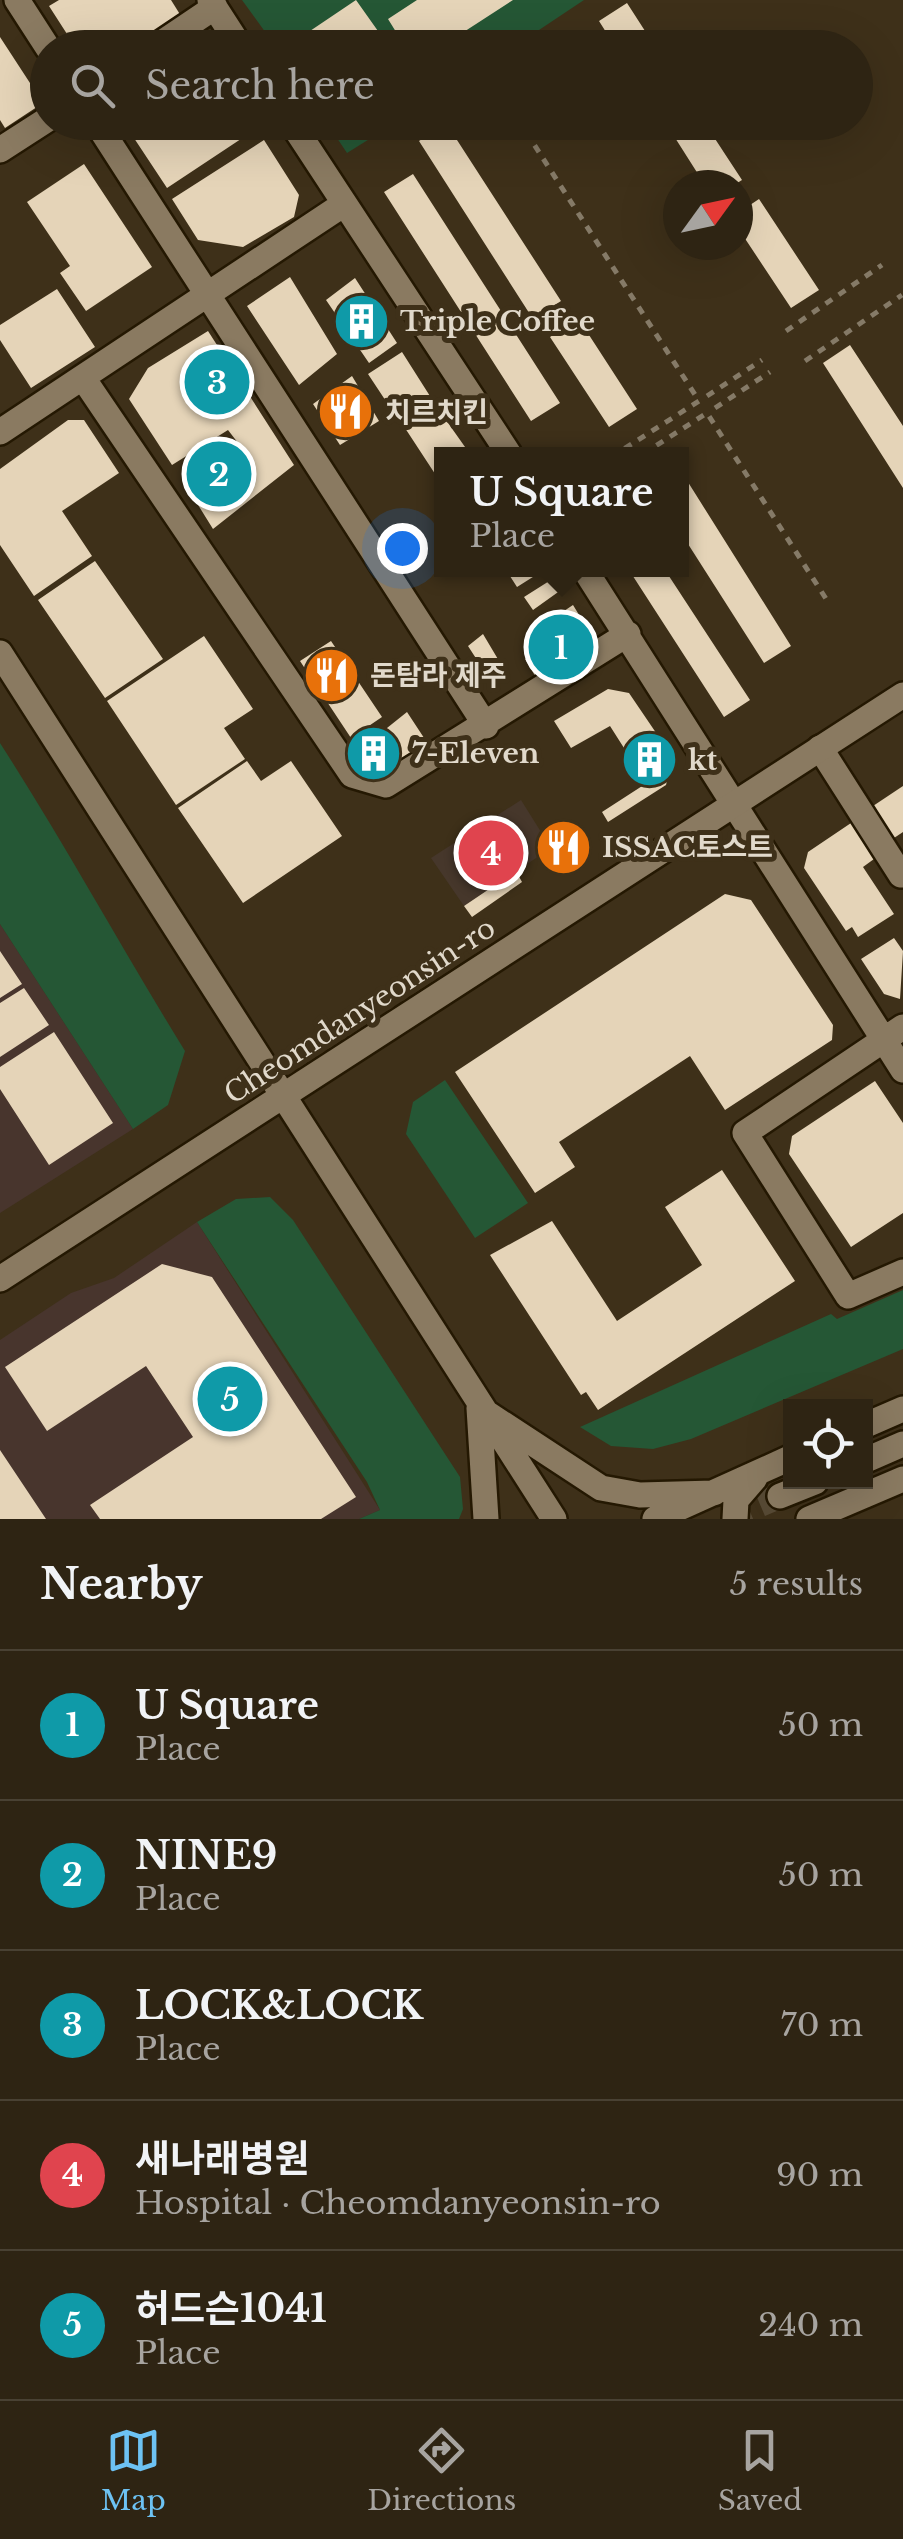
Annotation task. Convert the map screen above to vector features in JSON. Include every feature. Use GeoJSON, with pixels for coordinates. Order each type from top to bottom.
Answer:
{"type":"FeatureCollection","features":[{"type":"Feature","properties":{"kind":"street"},"geometry":{"type":"LineString","coordinates":[[17,0],[36,30]]}},
{"type":"Feature","properties":{"kind":"street"},"geometry":{"type":"LineString","coordinates":[[178,30],[212,4],[229,30]]}},
{"type":"Feature","properties":{"kind":"street"},"geometry":{"type":"LineString","coordinates":[[0,150],[30,130]]}},
{"type":"Feature","properties":{"kind":"street"},"geometry":{"type":"LineString","coordinates":[[107,140],[486,726]]}},
{"type":"Feature","properties":{"kind":"street"},"geometry":{"type":"LineString","coordinates":[[303,140],[504,447]]}},
{"type":"Feature","properties":{"kind":"street"},"geometry":{"type":"LineString","coordinates":[[0,432],[344,204]]}},
{"type":"Feature","properties":{"kind":"street"},"geometry":{"type":"LineString","coordinates":[[82,378],[352,775],[386,785],[628,634]]}},
{"type":"Feature","properties":{"kind":"street"},"geometry":{"type":"LineString","coordinates":[[590,577],[734,803],[893,1034],[903,1070]]}},
{"type":"Feature","properties":{"kind":"street"},"geometry":{"type":"LineString","coordinates":[[0,653],[286,1095],[479,1408],[554,1519]]}},
{"type":"Feature","properties":{"kind":"street","name":"Cheomdanyeonsin-ro"},"geometry":{"type":"LineString","coordinates":[[0,1279],[903,695]]}},
{"type":"Feature","properties":{"kind":"street"},"geometry":{"type":"LineString","coordinates":[[820,748],[902,875]]}},
{"type":"Feature","properties":{"kind":"street"},"geometry":{"type":"LineString","coordinates":[[893,1034],[745,1133],[848,1296],[903,1272]]}},
{"type":"Feature","properties":{"kind":"street"},"geometry":{"type":"LineString","coordinates":[[479,1408],[601,1488],[640,1494],[714,1492]]}},
{"type":"Feature","properties":{"kind":"street"},"geometry":{"type":"LineString","coordinates":[[479,1408],[486,1519]]}},
{"type":"Feature","properties":{"kind":"street"},"geometry":{"type":"LineString","coordinates":[[873,1422],[903,1409]]}},
{"type":"Feature","properties":{"kind":"street"},"geometry":{"type":"LineString","coordinates":[[873,1457],[903,1444]]}},
{"type":"Feature","properties":{"kind":"street"},"geometry":{"type":"LineString","coordinates":[[655,1519],[778,1464]]}},
{"type":"Feature","properties":{"kind":"street"},"geometry":{"type":"LineString","coordinates":[[735,1519],[736,1500],[778,1464]]}},
{"type":"Feature","properties":{"kind":"street"},"geometry":{"type":"LineString","coordinates":[[809,1519],[903,1479]]}},
{"type":"Feature","properties":{"kind":"street"},"geometry":{"type":"LineString","coordinates":[[780,1496],[798,1489]]}},
{"type":"Feature","properties":{"kind":"path"},"geometry":{"type":"LineString","coordinates":[[531,140],[699,401],[627,447]]}},
{"type":"Feature","properties":{"kind":"path"},"geometry":{"type":"LineString","coordinates":[[786,331],[882,265]]}},
{"type":"Feature","properties":{"kind":"path"},"geometry":{"type":"LineString","coordinates":[[805,361],[902,295]]}},
{"type":"Feature","properties":{"kind":"path"},"geometry":{"type":"LineString","coordinates":[[708,396],[762,360]]}},
{"type":"Feature","properties":{"kind":"path"},"geometry":{"type":"LineString","coordinates":[[715,408],[770,372]]}},
{"type":"Feature","properties":{"kind":"path"},"geometry":{"type":"LineString","coordinates":[[654,447],[707,413],[830,605]]}},
{"type":"Feature","properties":{"kind":"shaded area"},"geometry":{"type":"Polygon","coordinates":[[[521,800],[551,848],[464,906],[431,858],[521,800]]]}},
{"type":"Feature","properties":{"kind":"shaded area"},"geometry":{"type":"Polygon","coordinates":[[[0,924],[133,1129],[0,1213],[0,924]]]}},
{"type":"Feature","properties":{"kind":"shaded area"},"geometry":{"type":"Polygon","coordinates":[[[197,1222],[380,1510],[359,1519],[0,1519],[0,1340],[71,1293],[114,1278],[197,1222]]]}},
{"type":"Feature","properties":{"kind":"green space"},"geometry":{"type":"Polygon","coordinates":[[[242,0],[584,0],[539,30],[264,30],[242,0]]]}},
{"type":"Feature","properties":{"kind":"green space"},"geometry":{"type":"Polygon","coordinates":[[[338,140],[368,140],[347,153],[338,140]]]}},
{"type":"Feature","properties":{"kind":"green space"},"geometry":{"type":"Polygon","coordinates":[[[0,743],[185,1051],[168,1105],[133,1129],[0,924],[0,743]]]}},
{"type":"Feature","properties":{"kind":"green space"},"geometry":{"type":"Polygon","coordinates":[[[445,1080],[528,1203],[475,1238],[406,1134],[413,1102],[445,1080]]]}},
{"type":"Feature","properties":{"kind":"green space"},"geometry":{"type":"Polygon","coordinates":[[[270,1197],[293,1220],[460,1477],[463,1509],[459,1519],[359,1519],[380,1510],[367,1482],[197,1222],[236,1199],[270,1197]]]}},
{"type":"Feature","properties":{"kind":"green space"},"geometry":{"type":"Polygon","coordinates":[[[903,1290],[903,1349],[691,1439],[653,1449],[611,1446],[580,1427],[831,1314],[837,1319],[903,1290]]]}},
{"type":"Feature","properties":{"kind":"building"},"geometry":{"type":"Polygon","coordinates":[[[59,0],[171,0],[181,16],[160,30],[64,30],[49,6],[59,0]]]}},
{"type":"Feature","properties":{"kind":"building"},"geometry":{"type":"Polygon","coordinates":[[[356,0],[377,30],[311,30],[356,0]]]}},
{"type":"Feature","properties":{"kind":"building"},"geometry":{"type":"Polygon","coordinates":[[[417,0],[513,0],[467,30],[395,30],[388,19],[417,0]]]}},
{"type":"Feature","properties":{"kind":"building"},"geometry":{"type":"Polygon","coordinates":[[[627,3],[644,30],[605,30],[599,21],[627,3]]]}},
{"type":"Feature","properties":{"kind":"building"},"geometry":{"type":"Polygon","coordinates":[[[0,37],[30,83],[30,112],[5,128],[0,120],[0,37]]]}},
{"type":"Feature","properties":{"kind":"building"},"geometry":{"type":"Polygon","coordinates":[[[135,140],[239,140],[167,188],[135,140]]]}},
{"type":"Feature","properties":{"kind":"building"},"geometry":{"type":"Polygon","coordinates":[[[264,140],[299,195],[294,217],[243,247],[198,240],[172,199],[264,140]]]}},
{"type":"Feature","properties":{"kind":"building"},"geometry":{"type":"Polygon","coordinates":[[[457,140],[561,301],[533,319],[419,141],[457,140]]]}},
{"type":"Feature","properties":{"kind":"building"},"geometry":{"type":"Polygon","coordinates":[[[676,140],[716,140],[735,170],[695,170],[676,140]]]}},
{"type":"Feature","properties":{"kind":"building"},"geometry":{"type":"Polygon","coordinates":[[[84,164],[152,267],[86,311],[60,273],[70,266],[27,202],[84,164]]]}},
{"type":"Feature","properties":{"kind":"building"},"geometry":{"type":"Polygon","coordinates":[[[413,174],[560,403],[531,421],[384,192],[413,174]]]}},
{"type":"Feature","properties":{"kind":"building"},"geometry":{"type":"Polygon","coordinates":[[[759,199],[819,290],[791,308],[753,251],[753,203],[759,199]]]}},
{"type":"Feature","properties":{"kind":"building"},"geometry":{"type":"Polygon","coordinates":[[[290,277],[337,354],[299,385],[247,306],[290,277]]]}},
{"type":"Feature","properties":{"kind":"building"},"geometry":{"type":"Polygon","coordinates":[[[355,278],[397,343],[369,363],[326,300],[355,278]]]}},
{"type":"Feature","properties":{"kind":"building"},"geometry":{"type":"Polygon","coordinates":[[[57,289],[95,347],[31,388],[0,340],[0,325],[57,289]]]}},
{"type":"Feature","properties":{"kind":"building"},"geometry":{"type":"Polygon","coordinates":[[[578,318],[637,409],[609,427],[550,337],[578,318]]]}},
{"type":"Feature","properties":{"kind":"building"},"geometry":{"type":"Polygon","coordinates":[[[208,331],[294,465],[213,529],[182,479],[238,443],[228,430],[172,465],[129,399],[148,368],[208,331]]]}},
{"type":"Feature","properties":{"kind":"building"},"geometry":{"type":"Polygon","coordinates":[[[850,345],[903,426],[903,488],[823,363],[850,345]]]}},
{"type":"Feature","properties":{"kind":"building"},"geometry":{"type":"Polygon","coordinates":[[[402,352],[435,404],[403,427],[368,374],[402,352]]]}},
{"type":"Feature","properties":{"kind":"building","name":"치르치킨"},"geometry":{"type":"Polygon","coordinates":[[[352,376],[379,421],[340,445],[313,404],[352,376]]]}},
{"type":"Feature","properties":{"kind":"building"},"geometry":{"type":"Polygon","coordinates":[[[436,406],[465,447],[434,447],[434,472],[405,428],[436,406]]]}},
{"type":"Feature","properties":{"kind":"building"},"geometry":{"type":"Polygon","coordinates":[[[68,420],[84,420],[119,473],[62,511],[92,556],[34,596],[0,545],[0,469],[68,420]]]}},
{"type":"Feature","properties":{"kind":"building"},"geometry":{"type":"Polygon","coordinates":[[[689,484],[791,646],[764,663],[689,546],[689,484]]]}},
{"type":"Feature","properties":{"kind":"building"},"geometry":{"type":"Polygon","coordinates":[[[95,561],[163,659],[105,698],[38,600],[95,561]]]}},
{"type":"Feature","properties":{"kind":"building"},"geometry":{"type":"Polygon","coordinates":[[[511,577],[533,577],[517,587],[511,577]]]}},
{"type":"Feature","properties":{"kind":"building"},"geometry":{"type":"Polygon","coordinates":[[[634,577],[670,577],[750,700],[724,717],[634,577]]]}},
{"type":"Feature","properties":{"kind":"building"},"geometry":{"type":"Polygon","coordinates":[[[554,578],[561,590],[533,610],[524,597],[554,578]]]}},
{"type":"Feature","properties":{"kind":"building"},"geometry":{"type":"Polygon","coordinates":[[[573,605],[584,623],[576,652],[537,679],[525,659],[552,643],[540,627],[573,605]]]}},
{"type":"Feature","properties":{"kind":"building"},"geometry":{"type":"Polygon","coordinates":[[[483,634],[505,671],[490,680],[468,646],[483,634]]]}},
{"type":"Feature","properties":{"kind":"building"},"geometry":{"type":"Polygon","coordinates":[[[204,636],[253,709],[224,728],[245,759],[176,805],[107,701],[204,636]]]}},
{"type":"Feature","properties":{"kind":"building","name":"돈탐라 제주"},"geometry":{"type":"Polygon","coordinates":[[[331,641],[382,717],[351,738],[300,661],[331,641]]]}},
{"type":"Feature","properties":{"kind":"building"},"geometry":{"type":"Polygon","coordinates":[[[608,689],[629,693],[667,749],[666,767],[645,781],[610,726],[571,748],[554,721],[608,689]]]}},
{"type":"Feature","properties":{"kind":"building"},"geometry":{"type":"Polygon","coordinates":[[[407,712],[430,747],[402,760],[382,732],[407,712]]]}},
{"type":"Feature","properties":{"kind":"building","name":"7-Eleven"},"geometry":{"type":"Polygon","coordinates":[[[375,735],[390,769],[367,761],[356,746],[375,735]]]}},
{"type":"Feature","properties":{"kind":"building"},"geometry":{"type":"Polygon","coordinates":[[[247,761],[261,781],[291,761],[342,836],[243,903],[178,808],[247,761]]]}},
{"type":"Feature","properties":{"kind":"building"},"geometry":{"type":"Polygon","coordinates":[[[670,768],[666,785],[608,822],[602,812],[670,768]]]}},
{"type":"Feature","properties":{"kind":"building"},"geometry":{"type":"Polygon","coordinates":[[[903,786],[903,832],[894,838],[873,806],[903,786]]]}},
{"type":"Feature","properties":{"kind":"building"},"geometry":{"type":"Polygon","coordinates":[[[851,823],[874,859],[863,867],[894,914],[858,937],[852,927],[846,931],[804,868],[808,852],[851,823]]]}},
{"type":"Feature","properties":{"kind":"building"},"geometry":{"type":"Polygon","coordinates":[[[516,871],[522,882],[472,917],[464,906],[516,871]]]}},
{"type":"Feature","properties":{"kind":"building"},"geometry":{"type":"Polygon","coordinates":[[[725,894],[751,900],[833,1025],[832,1040],[725,1110],[690,1056],[559,1142],[575,1167],[535,1193],[455,1072],[725,894]]]}},
{"type":"Feature","properties":{"kind":"building"},"geometry":{"type":"Polygon","coordinates":[[[894,938],[903,951],[900,999],[884,994],[861,959],[894,938]]]}},
{"type":"Feature","properties":{"kind":"building"},"geometry":{"type":"Polygon","coordinates":[[[0,951],[22,984],[0,998],[0,951]]]}},
{"type":"Feature","properties":{"kind":"building"},"geometry":{"type":"Polygon","coordinates":[[[24,988],[49,1025],[0,1057],[0,1003],[24,988]]]}},
{"type":"Feature","properties":{"kind":"building"},"geometry":{"type":"Polygon","coordinates":[[[54,1032],[113,1123],[49,1165],[0,1089],[0,1067],[54,1032]]]}},
{"type":"Feature","properties":{"kind":"building"},"geometry":{"type":"Polygon","coordinates":[[[875,1081],[903,1123],[903,1213],[851,1247],[789,1154],[792,1136],[875,1081]]]}},
{"type":"Feature","properties":{"kind":"building"},"geometry":{"type":"Polygon","coordinates":[[[722,1170],[795,1281],[598,1410],[586,1392],[581,1395],[490,1255],[552,1221],[617,1321],[702,1265],[665,1207],[722,1170]]]}},
{"type":"Feature","properties":{"kind":"building"},"geometry":{"type":"Polygon","coordinates":[[[162,1264],[212,1277],[356,1497],[321,1519],[100,1519],[90,1505],[193,1437],[146,1366],[47,1431],[5,1367],[162,1264]]]}},
{"type":"Feature","properties":{"kind":"building"},"geometry":{"type":"Polygon","coordinates":[[[0,1450],[46,1519],[0,1519],[0,1450]]]}},
{"type":"Feature","properties":{"kind":"tunnel"},"geometry":{"type":"LineString","coordinates":[[726,1519],[780,1496]]}},
{"type":"Feature","properties":{"kind":"place","name":"Triple Coffee"},"geometry":{"type":"Point","coordinates":[361,321]}},
{"type":"Feature","properties":{"kind":"place","name":"LOCK&LOCK"},"geometry":{"type":"Point","coordinates":[217,382]}},
{"type":"Feature","properties":{"kind":"place","name":"치르치킨"},"geometry":{"type":"Point","coordinates":[346,412]}},
{"type":"Feature","properties":{"kind":"place","name":"NINE9"},"geometry":{"type":"Point","coordinates":[219,474]}},
{"type":"Feature","properties":{"kind":"place","name":"U Square"},"geometry":{"type":"Point","coordinates":[561,647]}},
{"type":"Feature","properties":{"kind":"place","name":"돈탐라 제주"},"geometry":{"type":"Point","coordinates":[331,675]}},
{"type":"Feature","properties":{"kind":"place","name":"7-Eleven"},"geometry":{"type":"Point","coordinates":[373,753]}},
{"type":"Feature","properties":{"kind":"place","name":"kt"},"geometry":{"type":"Point","coordinates":[649,760]}},
{"type":"Feature","properties":{"kind":"place","name":"ISSAC토스트"},"geometry":{"type":"Point","coordinates":[563,847]}},
{"type":"Feature","properties":{"kind":"place","name":"새나래병원"},"geometry":{"type":"Point","coordinates":[491,853]}},
{"type":"Feature","properties":{"kind":"place","name":"허드슨1041"},"geometry":{"type":"Point","coordinates":[230,1399]}}]}
